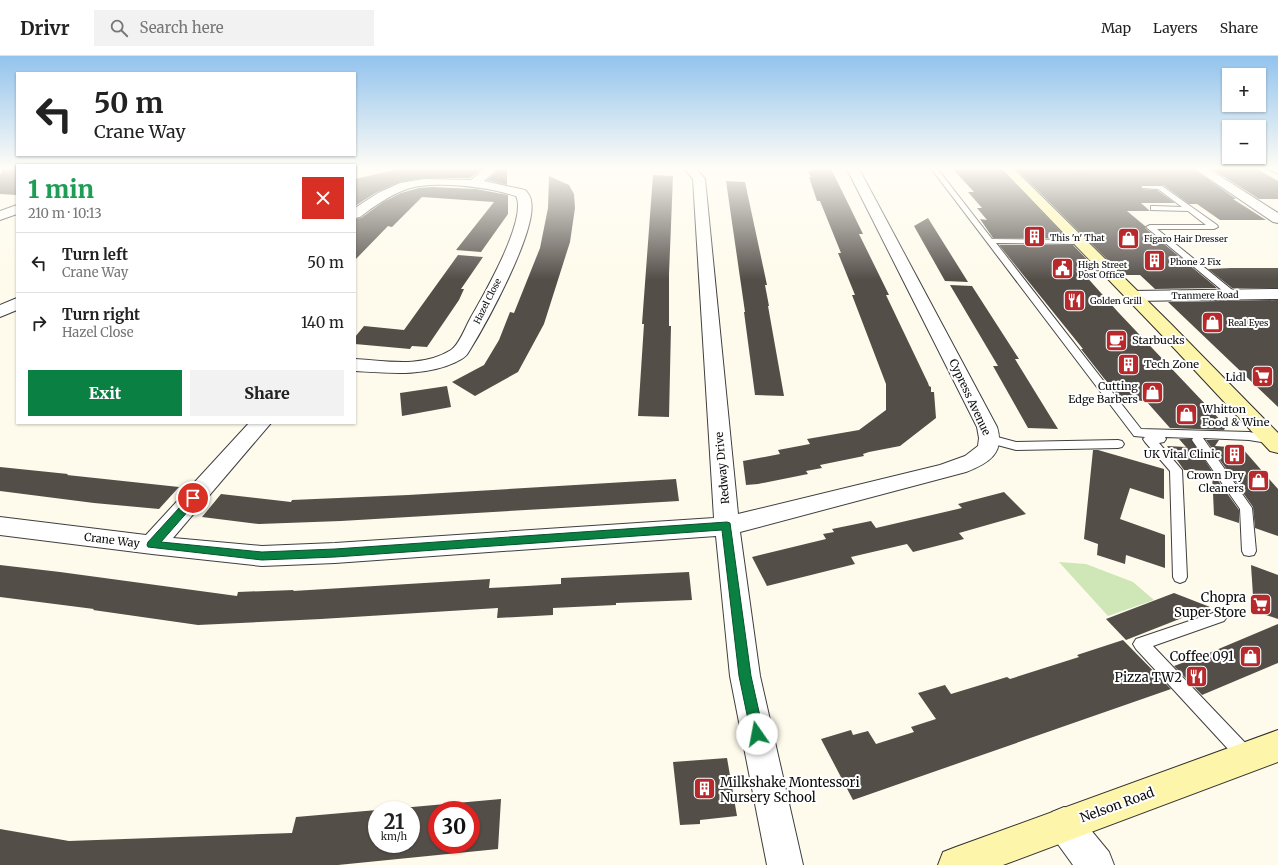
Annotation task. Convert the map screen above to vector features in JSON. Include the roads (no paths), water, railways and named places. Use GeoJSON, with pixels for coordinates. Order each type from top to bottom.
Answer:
{"type":"FeatureCollection","features":[{"type":"Feature","properties":{"kind":"street","name":"Hazel Close"},"geometry":{"type":"LineString","coordinates":[[356,213],[370,205]]}},
{"type":"Feature","properties":{"kind":"street","name":"Hazel Close"},"geometry":{"type":"LineString","coordinates":[[356,365],[408,368],[438,363],[459,353],[468,339],[514,248],[524,216],[526,205]]}},
{"type":"Feature","properties":{"kind":"street","name":"Redway Drive"},"geometry":{"type":"LineString","coordinates":[[701,205],[727,526],[745,676],[785,865]]}},
{"type":"Feature","properties":{"kind":"street","name":"Cypress Avenue"},"geometry":{"type":"LineString","coordinates":[[727,526],[945,471],[976,459],[984,453],[990,439],[987,427],[872,205]]}},
{"type":"Feature","properties":{"kind":"street"},"geometry":{"type":"LineString","coordinates":[[1043,205],[1274,439]]}},
{"type":"Feature","properties":{"kind":"street"},"geometry":{"type":"LineString","coordinates":[[1256,205],[1278,219]]}},
{"type":"Feature","properties":{"kind":"street"},"geometry":{"type":"LineString","coordinates":[[0,216],[16,209]]}},
{"type":"Feature","properties":{"kind":"street","name":"Tranmere Road"},"geometry":{"type":"LineString","coordinates":[[1132,296],[1278,294]]}},
{"type":"Feature","properties":{"kind":"street"},"geometry":{"type":"LineString","coordinates":[[0,312],[16,304]]}},
{"type":"Feature","properties":{"kind":"street"},"geometry":{"type":"LineString","coordinates":[[152,545],[260,424]]}},
{"type":"Feature","properties":{"kind":"street","name":"Crane Way"},"geometry":{"type":"LineString","coordinates":[[0,526],[152,545],[262,556],[335,553],[727,526]]}},
{"type":"Feature","properties":{"kind":"street","name":"Nelson Road"},"geometry":{"type":"LineString","coordinates":[[956,865],[1278,746]]}},
{"type":"Feature","properties":{"kind":"street"},"geometry":{"type":"LineString","coordinates":[[1064,824],[1096,865]]}},
{"type":"Feature","properties":{"kind":"lane"},"geometry":{"type":"LineString","coordinates":[[963,205],[1138,433],[1249,436],[1274,439]]}},
{"type":"Feature","properties":{"kind":"lane"},"geometry":{"type":"LineString","coordinates":[[1183,205],[1214,227],[1150,227],[1233,295]]}},
{"type":"Feature","properties":{"kind":"lane"},"geometry":{"type":"LineString","coordinates":[[1154,208],[1189,209]]}},
{"type":"Feature","properties":{"kind":"lane"},"geometry":{"type":"LineString","coordinates":[[991,241],[1079,242]]}},
{"type":"Feature","properties":{"kind":"lane"},"geometry":{"type":"LineString","coordinates":[[990,439],[1016,446],[1118,444]]}},
{"type":"Feature","properties":{"kind":"lane"},"geometry":{"type":"LineString","coordinates":[[1180,577],[1176,470],[1149,439],[1254,443],[1274,439]]}},
{"type":"Feature","properties":{"kind":"lane"},"geometry":{"type":"LineString","coordinates":[[1198,440],[1246,508],[1249,551]]}},
{"type":"Feature","properties":{"kind":"lane"},"geometry":{"type":"LineString","coordinates":[[1219,617],[1141,644],[1247,757]]}},
{"type":"Feature","properties":{"kind":"place","name":"This 'n' That"},"geometry":{"type":"Point","coordinates":[1035,237]}},
{"type":"Feature","properties":{"kind":"place","name":"Figaro Hair Dresser"},"geometry":{"type":"Point","coordinates":[1129,238]}},
{"type":"Feature","properties":{"kind":"place","name":"Phone 2 Fix"},"geometry":{"type":"Point","coordinates":[1155,261]}},
{"type":"Feature","properties":{"kind":"place","name":"High Street Post Office"},"geometry":{"type":"Point","coordinates":[1063,269]}},
{"type":"Feature","properties":{"kind":"place","name":"Golden Grill"},"geometry":{"type":"Point","coordinates":[1074,300]}},
{"type":"Feature","properties":{"kind":"place","name":"Real Eyes"},"geometry":{"type":"Point","coordinates":[1213,322]}},
{"type":"Feature","properties":{"kind":"place","name":"Starbucks"},"geometry":{"type":"Point","coordinates":[1117,340]}},
{"type":"Feature","properties":{"kind":"place","name":"Tech Zone"},"geometry":{"type":"Point","coordinates":[1129,364]}},
{"type":"Feature","properties":{"kind":"place","name":"Lidl"},"geometry":{"type":"Point","coordinates":[1262,377]}},
{"type":"Feature","properties":{"kind":"place","name":"Cutting Edge Barbers"},"geometry":{"type":"Point","coordinates":[1153,392]}},
{"type":"Feature","properties":{"kind":"place","name":"Whitton Food & Wine"},"geometry":{"type":"Point","coordinates":[1186,415]}},
{"type":"Feature","properties":{"kind":"place","name":"UK Vital Clinic"},"geometry":{"type":"Point","coordinates":[1235,454]}},
{"type":"Feature","properties":{"kind":"place","name":"Crown Dry Cleaners"},"geometry":{"type":"Point","coordinates":[1259,481]}},
{"type":"Feature","properties":{"kind":"place","name":"Chopra Super Store"},"geometry":{"type":"Point","coordinates":[1261,604]}},
{"type":"Feature","properties":{"kind":"place","name":"Coffee 091"},"geometry":{"type":"Point","coordinates":[1250,656]}},
{"type":"Feature","properties":{"kind":"place","name":"Pizza TW2"},"geometry":{"type":"Point","coordinates":[1197,677]}},
{"type":"Feature","properties":{"kind":"place","name":"Milkshake Montessori Nursery School"},"geometry":{"type":"Point","coordinates":[704,789]}}]}
